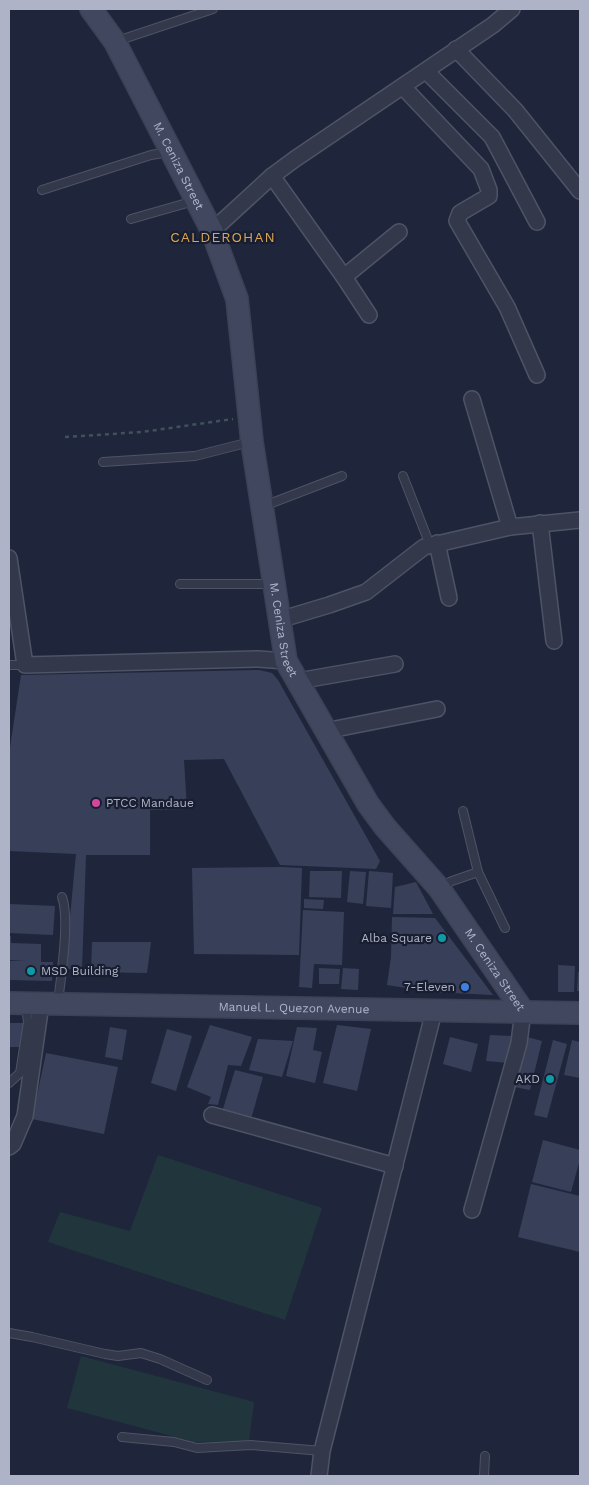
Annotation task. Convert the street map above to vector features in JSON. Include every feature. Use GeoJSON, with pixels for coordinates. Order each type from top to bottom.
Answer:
{"type":"FeatureCollection","features":[{"type":"Feature","properties":{"kind":"street","name":"M. Ceniza Street"},"geometry":{"type":"LineString","coordinates":[[91,9],[115,42],[212,231],[237,300],[252,442],[286,661],[368,804],[385,827],[438,888],[523,1011],[519,1043],[472,1210]]}},
{"type":"Feature","properties":{"kind":"street"},"geometry":{"type":"LineString","coordinates":[[212,231],[272,176],[493,25],[512,9]]}},
{"type":"Feature","properties":{"kind":"street"},"geometry":{"type":"LineString","coordinates":[[456,49],[515,110],[580,191]]}},
{"type":"Feature","properties":{"kind":"street"},"geometry":{"type":"LineString","coordinates":[[426,71],[492,137],[537,222]]}},
{"type":"Feature","properties":{"kind":"street"},"geometry":{"type":"LineString","coordinates":[[403,87],[481,169],[489,190],[489,196],[460,213],[457,220],[507,307],[537,375]]}},
{"type":"Feature","properties":{"kind":"street"},"geometry":{"type":"LineString","coordinates":[[272,176],[369,315]]}},
{"type":"Feature","properties":{"kind":"street"},"geometry":{"type":"LineString","coordinates":[[344,277],[399,232]]}},
{"type":"Feature","properties":{"kind":"street"},"geometry":{"type":"LineString","coordinates":[[472,399],[510,527]]}},
{"type":"Feature","properties":{"kind":"street"},"geometry":{"type":"LineString","coordinates":[[279,620],[329,606],[366,592],[424,547],[433,544],[510,527],[580,520]]}},
{"type":"Feature","properties":{"kind":"street"},"geometry":{"type":"LineString","coordinates":[[540,523],[554,640]]}},
{"type":"Feature","properties":{"kind":"street"},"geometry":{"type":"LineString","coordinates":[[433,544],[449,598]]}},
{"type":"Feature","properties":{"kind":"street"},"geometry":{"type":"LineString","coordinates":[[9,558],[25,664],[258,659],[286,661]]}},
{"type":"Feature","properties":{"kind":"street"},"geometry":{"type":"LineString","coordinates":[[298,681],[395,664]]}},
{"type":"Feature","properties":{"kind":"street"},"geometry":{"type":"LineString","coordinates":[[325,731],[437,709]]}},
{"type":"Feature","properties":{"kind":"street"},"geometry":{"type":"LineString","coordinates":[[9,1147],[13,1144],[25,1116],[33,1004]]}},
{"type":"Feature","properties":{"kind":"street","name":"Manuel L. Quezon Avenue"},"geometry":{"type":"LineString","coordinates":[[33,1004],[580,1013]]}},
{"type":"Feature","properties":{"kind":"street"},"geometry":{"type":"LineString","coordinates":[[319,1476],[322,1451],[434,1011]]}},
{"type":"Feature","properties":{"kind":"street"},"geometry":{"type":"LineString","coordinates":[[212,1115],[395,1166]]}},
{"type":"Feature","properties":{"kind":"lane"},"geometry":{"type":"LineString","coordinates":[[115,42],[212,9]]}},
{"type":"Feature","properties":{"kind":"lane"},"geometry":{"type":"LineString","coordinates":[[42,190],[151,155],[171,151]]}},
{"type":"Feature","properties":{"kind":"lane"},"geometry":{"type":"LineString","coordinates":[[131,219],[196,200]]}},
{"type":"Feature","properties":{"kind":"lane"},"geometry":{"type":"LineString","coordinates":[[103,462],[195,456],[252,442]]}},
{"type":"Feature","properties":{"kind":"lane"},"geometry":{"type":"LineString","coordinates":[[262,507],[342,476]]}},
{"type":"Feature","properties":{"kind":"lane"},"geometry":{"type":"LineString","coordinates":[[403,476],[433,544]]}},
{"type":"Feature","properties":{"kind":"lane"},"geometry":{"type":"LineString","coordinates":[[180,584],[273,584]]}},
{"type":"Feature","properties":{"kind":"lane"},"geometry":{"type":"LineString","coordinates":[[9,665],[25,664]]}},
{"type":"Feature","properties":{"kind":"lane"},"geometry":{"type":"LineString","coordinates":[[463,811],[478,872],[505,928]]}},
{"type":"Feature","properties":{"kind":"lane"},"geometry":{"type":"LineString","coordinates":[[438,888],[478,872]]}},
{"type":"Feature","properties":{"kind":"lane"},"geometry":{"type":"LineString","coordinates":[[9,1083],[20,1073],[28,1022],[33,1004],[64,941],[65,904],[62,898]]}},
{"type":"Feature","properties":{"kind":"lane"},"geometry":{"type":"LineString","coordinates":[[9,1333],[118,1356],[141,1353],[160,1359],[208,1380]]}},
{"type":"Feature","properties":{"kind":"lane"},"geometry":{"type":"LineString","coordinates":[[122,1437],[174,1442],[197,1448],[251,1445],[322,1451]]}},
{"type":"Feature","properties":{"kind":"lane"},"geometry":{"type":"LineString","coordinates":[[484,1476],[485,1456]]}},
{"type":"Feature","properties":{"kind":"path"},"geometry":{"type":"LineString","coordinates":[[65,437],[142,432],[249,416]]}},
{"type":"Feature","properties":{"kind":"shaded area"},"geometry":{"type":"Polygon","coordinates":[[[158,1155],[322,1208],[285,1320],[48,1242],[60,1212],[130,1231],[158,1155]]]}},
{"type":"Feature","properties":{"kind":"shaded area"},"geometry":{"type":"Polygon","coordinates":[[[81,1356],[254,1402],[249,1441],[194,1442],[67,1408],[81,1356]]]}},
{"type":"Feature","properties":{"kind":"building"},"geometry":{"type":"Polygon","coordinates":[[[259,670],[272,673],[278,680],[380,861],[376,869],[280,865],[224,759],[184,760],[187,809],[150,810],[150,855],[86,855],[82,969],[65,969],[76,854],[9,851],[9,754],[21,675],[259,670]]]}},
{"type":"Feature","properties":{"kind":"building"},"geometry":{"type":"Polygon","coordinates":[[[192,868],[302,868],[299,955],[194,954],[192,868]]]}},
{"type":"Feature","properties":{"kind":"building"},"geometry":{"type":"Polygon","coordinates":[[[310,871],[342,871],[341,898],[309,897],[310,871]]]}},
{"type":"Feature","properties":{"kind":"building"},"geometry":{"type":"Polygon","coordinates":[[[350,871],[366,872],[363,904],[347,902],[350,871]]]}},
{"type":"Feature","properties":{"kind":"building"},"geometry":{"type":"Polygon","coordinates":[[[369,871],[393,873],[391,908],[366,906],[369,871]]]}},
{"type":"Feature","properties":{"kind":"building"},"geometry":{"type":"Polygon","coordinates":[[[416,882],[433,914],[393,914],[395,887],[416,882]]]}},
{"type":"Feature","properties":{"kind":"building"},"geometry":{"type":"Polygon","coordinates":[[[304,899],[324,900],[323,909],[304,908],[304,899]]]}},
{"type":"Feature","properties":{"kind":"building"},"geometry":{"type":"Polygon","coordinates":[[[9,904],[55,906],[53,935],[9,933],[9,904]]]}},
{"type":"Feature","properties":{"kind":"building"},"geometry":{"type":"Polygon","coordinates":[[[303,910],[344,912],[342,965],[314,964],[312,988],[299,987],[303,910]]]}},
{"type":"Feature","properties":{"kind":"building"},"geometry":{"type":"Polygon","coordinates":[[[392,917],[435,918],[493,995],[432,992],[387,985],[391,957],[392,917]]]}},
{"type":"Feature","properties":{"kind":"building"},"geometry":{"type":"Polygon","coordinates":[[[9,936],[11,936],[11,943],[41,944],[41,962],[53,962],[52,981],[9,980],[9,961],[26,961],[9,960],[9,936]]]}},
{"type":"Feature","properties":{"kind":"building"},"geometry":{"type":"Polygon","coordinates":[[[92,942],[151,942],[147,973],[91,972],[92,942]]]}},
{"type":"Feature","properties":{"kind":"building"},"geometry":{"type":"Polygon","coordinates":[[[558,965],[575,966],[574,992],[558,992],[558,965]]]}},
{"type":"Feature","properties":{"kind":"building"},"geometry":{"type":"Polygon","coordinates":[[[319,968],[340,969],[339,984],[319,984],[319,968]]]}},
{"type":"Feature","properties":{"kind":"building"},"geometry":{"type":"Polygon","coordinates":[[[343,968],[359,969],[358,990],[341,989],[343,968]]]}},
{"type":"Feature","properties":{"kind":"building"},"geometry":{"type":"Polygon","coordinates":[[[578,972],[580,972],[580,991],[577,991],[578,972]]]}},
{"type":"Feature","properties":{"kind":"building"},"geometry":{"type":"Polygon","coordinates":[[[9,1023],[23,1023],[23,1047],[9,1047],[9,1023]]]}},
{"type":"Feature","properties":{"kind":"building"},"geometry":{"type":"Polygon","coordinates":[[[210,1025],[252,1037],[241,1066],[228,1065],[218,1105],[208,1104],[211,1097],[187,1087],[210,1025]]]}},
{"type":"Feature","properties":{"kind":"building"},"geometry":{"type":"Polygon","coordinates":[[[337,1025],[371,1029],[357,1091],[323,1083],[337,1025]]]}},
{"type":"Feature","properties":{"kind":"building"},"geometry":{"type":"Polygon","coordinates":[[[110,1027],[127,1030],[122,1060],[105,1057],[110,1027]]]}},
{"type":"Feature","properties":{"kind":"building"},"geometry":{"type":"Polygon","coordinates":[[[297,1027],[317,1028],[313,1050],[322,1052],[315,1083],[286,1076],[297,1027]]]}},
{"type":"Feature","properties":{"kind":"building"},"geometry":{"type":"Polygon","coordinates":[[[167,1029],[192,1036],[176,1091],[151,1083],[167,1029]]]}},
{"type":"Feature","properties":{"kind":"building"},"geometry":{"type":"Polygon","coordinates":[[[490,1035],[512,1036],[509,1063],[486,1061],[490,1035]]]}},
{"type":"Feature","properties":{"kind":"building"},"geometry":{"type":"Polygon","coordinates":[[[450,1037],[478,1044],[471,1072],[443,1064],[450,1037]]]}},
{"type":"Feature","properties":{"kind":"building"},"geometry":{"type":"Polygon","coordinates":[[[527,1037],[542,1041],[530,1090],[514,1087],[527,1037]]]}},
{"type":"Feature","properties":{"kind":"building"},"geometry":{"type":"Polygon","coordinates":[[[258,1039],[293,1041],[282,1077],[249,1070],[258,1039]]]}},
{"type":"Feature","properties":{"kind":"building","name":"AKD"},"geometry":{"type":"Polygon","coordinates":[[[553,1040],[567,1044],[547,1118],[534,1115],[553,1040]]]}},
{"type":"Feature","properties":{"kind":"building"},"geometry":{"type":"Polygon","coordinates":[[[572,1040],[580,1042],[580,1078],[564,1075],[572,1040]]]}},
{"type":"Feature","properties":{"kind":"building"},"geometry":{"type":"Polygon","coordinates":[[[46,1053],[118,1067],[104,1134],[32,1119],[46,1053]]]}},
{"type":"Feature","properties":{"kind":"building"},"geometry":{"type":"Polygon","coordinates":[[[235,1070],[263,1077],[251,1119],[222,1112],[235,1070]]]}},
{"type":"Feature","properties":{"kind":"building"},"geometry":{"type":"Polygon","coordinates":[[[543,1140],[580,1150],[580,1159],[571,1192],[532,1182],[543,1140]]]}},
{"type":"Feature","properties":{"kind":"building"},"geometry":{"type":"Polygon","coordinates":[[[531,1184],[580,1196],[580,1252],[518,1237],[531,1184]]]}},
{"type":"Feature","properties":{"kind":"place","name":"PTCC Mandaue"},"geometry":{"type":"Point","coordinates":[96,803]}},
{"type":"Feature","properties":{"kind":"place","name":"Alba Square"},"geometry":{"type":"Point","coordinates":[442,938]}},
{"type":"Feature","properties":{"kind":"place","name":"MSD Building"},"geometry":{"type":"Point","coordinates":[31,971]}},
{"type":"Feature","properties":{"kind":"place","name":"7-Eleven"},"geometry":{"type":"Point","coordinates":[465,987]}},
{"type":"Feature","properties":{"kind":"place","name":"AKD"},"geometry":{"type":"Point","coordinates":[550,1079]}},
{"type":"Feature","properties":{"kind":"district","name":"CALDEROHAN"},"geometry":{"type":"Point","coordinates":[223,237]}}]}
